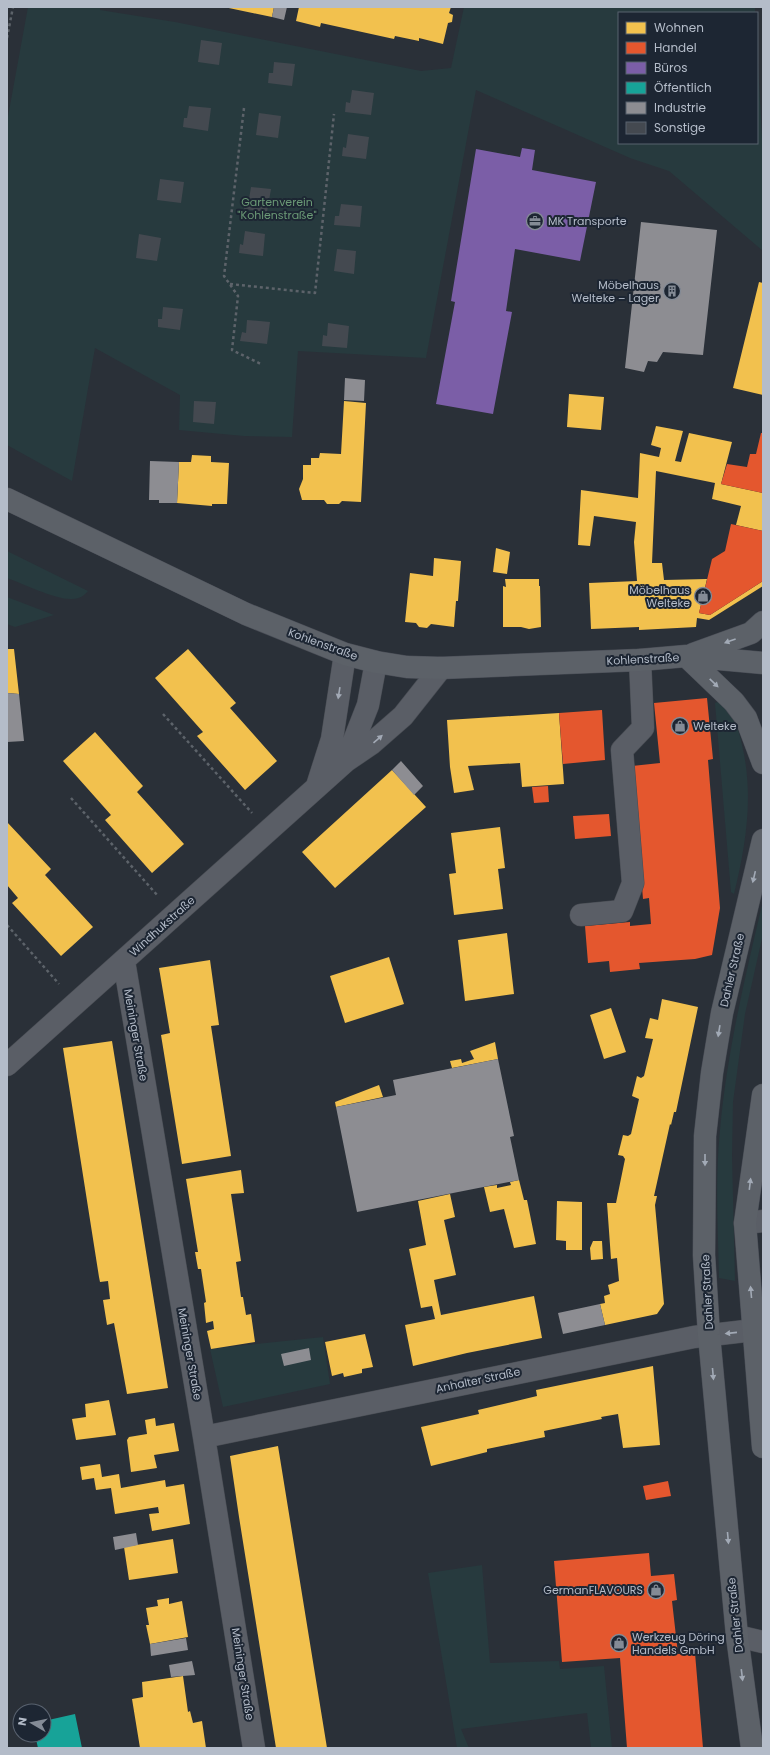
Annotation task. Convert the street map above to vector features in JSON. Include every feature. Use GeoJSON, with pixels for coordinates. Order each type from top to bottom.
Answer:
{"type":"FeatureCollection","features":[{"type":"Feature","properties":{"kind":"main road","name":"Kohlenstraße"},"geometry":{"type":"LineString","coordinates":[[7,499],[246,614],[345,654],[376,662],[407,667],[441,668],[640,660],[686,656],[763,663]]}},
{"type":"Feature","properties":{"kind":"main road"},"geometry":{"type":"LineString","coordinates":[[763,622],[751,633],[686,656],[734,702],[746,718],[763,763]]}},
{"type":"Feature","properties":{"kind":"main road","name":"Dahler Straße"},"geometry":{"type":"LineString","coordinates":[[752,1748],[737,1636],[709,1335],[704,1255],[705,1144],[712,1073],[722,1013],[763,840]]}},
{"type":"Feature","properties":{"kind":"main road"},"geometry":{"type":"LineString","coordinates":[[763,1095],[754,1222],[754,1330],[763,1447]]}},
{"type":"Feature","properties":{"kind":"street"},"geometry":{"type":"LineString","coordinates":[[317,787],[332,739],[345,654]]}},
{"type":"Feature","properties":{"kind":"street"},"geometry":{"type":"LineString","coordinates":[[581,915],[622,911],[633,883],[622,750],[643,728],[640,660]]}},
{"type":"Feature","properties":{"kind":"street","name":"Windhukstraße"},"geometry":{"type":"LineString","coordinates":[[346,760],[368,705],[376,662]]}},
{"type":"Feature","properties":{"kind":"street","name":"Windhukstraße"},"geometry":{"type":"LineString","coordinates":[[7,1066],[75,1003],[124,961],[346,760],[371,744],[403,716],[441,668]]}},
{"type":"Feature","properties":{"kind":"street","name":"Meininger Straße"},"geometry":{"type":"LineString","coordinates":[[124,961],[204,1437],[254,1748]]}},
{"type":"Feature","properties":{"kind":"street","name":"Anhalter Straße"},"geometry":{"type":"LineString","coordinates":[[204,1437],[472,1381],[709,1335],[754,1330]]}},
{"type":"Feature","properties":{"kind":"street"},"geometry":{"type":"LineString","coordinates":[[737,1636],[763,1642]]}},
{"type":"Feature","properties":{"kind":"path"},"geometry":{"type":"LineString","coordinates":[[7,38],[13,7]]}},
{"type":"Feature","properties":{"kind":"path"},"geometry":{"type":"LineString","coordinates":[[244,108],[224,276],[238,296],[232,350],[261,364]]}},
{"type":"Feature","properties":{"kind":"path"},"geometry":{"type":"LineString","coordinates":[[230,284],[315,293],[334,114]]}},
{"type":"Feature","properties":{"kind":"path"},"geometry":{"type":"LineString","coordinates":[[163,714],[267,830]]}},
{"type":"Feature","properties":{"kind":"path"},"geometry":{"type":"LineString","coordinates":[[71,798],[175,914]]}},
{"type":"Feature","properties":{"kind":"path"},"geometry":{"type":"LineString","coordinates":[[7,925],[75,1003]]}},
{"type":"Feature","properties":{"kind":"green space","name":"Gartenverein \"Kohlenstraße\""},"geometry":{"type":"Polygon","coordinates":[[[28,7],[100,7],[100,10],[175,22],[421,71],[451,68],[464,7],[755,7],[755,12],[618,12],[618,144],[758,144],[758,64],[763,156],[763,251],[669,171],[630,158],[476,90],[426,358],[298,351],[292,437],[244,436],[179,430],[180,395],[95,348],[72,481],[7,445],[7,122],[28,7]]]}},
{"type":"Feature","properties":{"kind":"green space"},"geometry":{"type":"Polygon","coordinates":[[[7,551],[88,591],[79,598],[65,599],[7,578],[7,551]]]}},
{"type":"Feature","properties":{"kind":"green space"},"geometry":{"type":"Polygon","coordinates":[[[7,597],[54,615],[15,627],[7,624],[7,597]]]}},
{"type":"Feature","properties":{"kind":"green space"},"geometry":{"type":"Polygon","coordinates":[[[720,701],[735,720],[746,764],[748,782],[745,839],[734,894],[731,892],[715,703],[720,701]]]}},
{"type":"Feature","properties":{"kind":"green space"},"geometry":{"type":"Polygon","coordinates":[[[763,901],[763,934],[745,1014],[733,1102],[732,1156],[735,1281],[719,1278],[717,1204],[718,1148],[723,1101],[732,1043],[743,986],[763,901]]]}},
{"type":"Feature","properties":{"kind":"green space"},"geometry":{"type":"Polygon","coordinates":[[[323,1337],[330,1384],[223,1407],[210,1349],[323,1337]]]}},
{"type":"Feature","properties":{"kind":"green space"},"geometry":{"type":"Polygon","coordinates":[[[482,1565],[490,1663],[559,1661],[560,1669],[604,1666],[612,1748],[591,1748],[587,1713],[461,1729],[469,1748],[457,1748],[428,1573],[482,1565]]]}},
{"type":"Feature","properties":{"kind":"building: Wohnen"},"geometry":{"type":"Polygon","coordinates":[[[224,7],[274,7],[272,17],[224,7]]]}},
{"type":"Feature","properties":{"kind":"building: Wohnen"},"geometry":{"type":"Polygon","coordinates":[[[299,7],[451,7],[449,13],[453,15],[452,22],[448,23],[443,44],[419,38],[419,41],[395,36],[394,39],[321,23],[320,27],[296,21],[299,7]]]}},
{"type":"Feature","properties":{"kind":"building: Wohnen"},"geometry":{"type":"Polygon","coordinates":[[[759,282],[763,283],[763,395],[733,388],[759,282]]]}},
{"type":"Feature","properties":{"kind":"building: Wohnen"},"geometry":{"type":"Polygon","coordinates":[[[569,394],[604,397],[601,430],[567,427],[569,394]]]}},
{"type":"Feature","properties":{"kind":"building: Wohnen"},"geometry":{"type":"Polygon","coordinates":[[[344,401],[366,403],[361,502],[342,501],[339,504],[327,504],[324,500],[302,500],[299,489],[303,479],[303,465],[311,465],[311,458],[319,458],[320,453],[341,454],[344,401]]]}},
{"type":"Feature","properties":{"kind":"building: Wohnen"},"geometry":{"type":"Polygon","coordinates":[[[656,426],[683,431],[675,461],[681,462],[689,433],[732,442],[721,484],[763,493],[763,531],[736,525],[741,506],[712,499],[715,483],[656,471],[652,563],[662,563],[664,580],[707,579],[699,613],[710,615],[763,581],[763,586],[709,620],[697,618],[696,627],[639,630],[639,627],[591,629],[589,583],[637,581],[634,542],[636,522],[594,516],[590,546],[578,545],[581,490],[638,498],[640,453],[659,457],[661,448],[651,445],[656,426]]]}},
{"type":"Feature","properties":{"kind":"building: Wohnen"},"geometry":{"type":"Polygon","coordinates":[[[192,455],[211,456],[211,462],[229,463],[227,504],[212,504],[212,506],[177,503],[179,462],[191,462],[192,455]]]}},
{"type":"Feature","properties":{"kind":"building: Wohnen"},"geometry":{"type":"Polygon","coordinates":[[[496,548],[510,552],[507,574],[493,572],[496,548]]]}},
{"type":"Feature","properties":{"kind":"building: Wohnen"},"geometry":{"type":"Polygon","coordinates":[[[434,558],[461,561],[458,601],[456,601],[454,627],[431,624],[427,628],[419,627],[416,623],[405,622],[410,573],[433,576],[434,558]]]}},
{"type":"Feature","properties":{"kind":"building: Wohnen"},"geometry":{"type":"Polygon","coordinates":[[[505,579],[539,579],[541,627],[529,629],[521,627],[503,627],[503,586],[506,587],[505,579]]]}},
{"type":"Feature","properties":{"kind":"building: Wohnen"},"geometry":{"type":"Polygon","coordinates":[[[7,649],[14,649],[19,694],[7,693],[7,649]]]}},
{"type":"Feature","properties":{"kind":"building: Wohnen"},"geometry":{"type":"Polygon","coordinates":[[[188,649],[236,703],[230,708],[277,761],[245,790],[197,736],[203,732],[155,678],[188,649]]]}},
{"type":"Feature","properties":{"kind":"building: Wohnen"},"geometry":{"type":"Polygon","coordinates":[[[559,713],[564,784],[522,787],[520,763],[468,766],[474,790],[454,793],[450,767],[447,720],[559,713]]]}},
{"type":"Feature","properties":{"kind":"building: Wohnen"},"geometry":{"type":"Polygon","coordinates":[[[95,732],[143,786],[137,792],[184,844],[152,873],[105,820],[111,815],[63,761],[95,732]]]}},
{"type":"Feature","properties":{"kind":"building: Wohnen"},"geometry":{"type":"Polygon","coordinates":[[[392,770],[426,807],[335,888],[302,852],[392,770]]]}},
{"type":"Feature","properties":{"kind":"building: Wohnen"},"geometry":{"type":"Polygon","coordinates":[[[7,822],[51,869],[45,875],[93,927],[61,956],[12,903],[18,898],[7,885],[7,822]]]}},
{"type":"Feature","properties":{"kind":"building: Wohnen"},"geometry":{"type":"Polygon","coordinates":[[[500,827],[505,868],[498,869],[503,909],[454,915],[449,874],[456,873],[451,833],[500,827]]]}},
{"type":"Feature","properties":{"kind":"building: Wohnen"},"geometry":{"type":"Polygon","coordinates":[[[507,933],[514,994],[465,1001],[458,940],[507,933]]]}},
{"type":"Feature","properties":{"kind":"building: Wohnen"},"geometry":{"type":"Polygon","coordinates":[[[389,957],[404,1004],[345,1023],[330,976],[389,957]]]}},
{"type":"Feature","properties":{"kind":"building: Wohnen"},"geometry":{"type":"Polygon","coordinates":[[[210,960],[219,1025],[211,1026],[231,1156],[182,1164],[161,1035],[170,1033],[159,968],[210,960]]]}},
{"type":"Feature","properties":{"kind":"building: Wohnen"},"geometry":{"type":"Polygon","coordinates":[[[662,999],[698,1007],[676,1112],[674,1112],[671,1125],[670,1124],[654,1196],[657,1196],[655,1205],[664,1304],[657,1314],[605,1325],[600,1304],[605,1303],[604,1296],[610,1294],[608,1285],[619,1281],[617,1258],[611,1259],[607,1203],[616,1203],[625,1159],[623,1156],[618,1155],[623,1135],[628,1136],[631,1134],[639,1099],[632,1096],[637,1076],[641,1078],[644,1076],[653,1039],[645,1038],[650,1018],[658,1020],[662,999]]]}},
{"type":"Feature","properties":{"kind":"building: Wohnen"},"geometry":{"type":"Polygon","coordinates":[[[611,1008],[626,1052],[604,1059],[590,1015],[611,1008]]]}},
{"type":"Feature","properties":{"kind":"building: Wohnen"},"geometry":{"type":"Polygon","coordinates":[[[112,1041],[168,1388],[127,1394],[114,1323],[107,1325],[103,1300],[110,1299],[108,1281],[100,1282],[99,1277],[63,1048],[112,1041]]]}},
{"type":"Feature","properties":{"kind":"building: Wohnen"},"geometry":{"type":"Polygon","coordinates":[[[495,1042],[498,1059],[452,1068],[450,1061],[461,1059],[462,1063],[474,1059],[470,1051],[495,1042]]]}},
{"type":"Feature","properties":{"kind":"building: Wohnen"},"geometry":{"type":"Polygon","coordinates":[[[379,1085],[383,1097],[336,1107],[335,1102],[379,1085]]]}},
{"type":"Feature","properties":{"kind":"building: Wohnen"},"geometry":{"type":"Polygon","coordinates":[[[241,1170],[244,1193],[231,1194],[241,1261],[236,1262],[241,1297],[243,1297],[246,1315],[251,1314],[255,1342],[211,1349],[207,1331],[214,1329],[213,1321],[206,1323],[204,1303],[206,1302],[201,1269],[198,1269],[195,1252],[198,1252],[186,1179],[241,1170]]]}},
{"type":"Feature","properties":{"kind":"building: Wohnen"},"geometry":{"type":"Polygon","coordinates":[[[519,1180],[524,1200],[527,1200],[536,1244],[514,1248],[504,1209],[490,1212],[484,1187],[497,1185],[497,1188],[511,1185],[510,1182],[519,1180]]]}},
{"type":"Feature","properties":{"kind":"building: Wohnen"},"geometry":{"type":"Polygon","coordinates":[[[450,1194],[455,1217],[444,1220],[456,1275],[434,1280],[441,1315],[534,1296],[542,1338],[467,1353],[413,1366],[405,1325],[435,1319],[432,1306],[421,1308],[409,1249],[426,1245],[418,1201],[450,1194]]]}},
{"type":"Feature","properties":{"kind":"building: Wohnen"},"geometry":{"type":"Polygon","coordinates":[[[557,1201],[582,1202],[582,1250],[566,1250],[566,1241],[556,1240],[557,1201]]]}},
{"type":"Feature","properties":{"kind":"building: Wohnen"},"geometry":{"type":"Polygon","coordinates":[[[593,1241],[602,1241],[603,1259],[591,1260],[590,1248],[593,1241]]]}},
{"type":"Feature","properties":{"kind":"building: Wohnen"},"geometry":{"type":"Polygon","coordinates":[[[365,1334],[373,1367],[362,1369],[362,1373],[344,1377],[343,1373],[332,1376],[325,1342],[365,1334]]]}},
{"type":"Feature","properties":{"kind":"building: Wohnen"},"geometry":{"type":"Polygon","coordinates":[[[653,1366],[660,1445],[623,1448],[618,1414],[601,1417],[602,1419],[544,1431],[545,1437],[487,1449],[487,1452],[431,1466],[421,1427],[479,1414],[478,1410],[537,1396],[536,1390],[653,1366]]]}},
{"type":"Feature","properties":{"kind":"building: Wohnen"},"geometry":{"type":"Polygon","coordinates":[[[109,1400],[116,1435],[76,1440],[72,1419],[86,1417],[85,1404],[109,1400]]]}},
{"type":"Feature","properties":{"kind":"building: Wohnen"},"geometry":{"type":"Polygon","coordinates":[[[155,1418],[156,1426],[174,1423],[179,1451],[154,1455],[157,1468],[131,1472],[127,1440],[129,1437],[147,1434],[145,1420],[155,1418]]]}},
{"type":"Feature","properties":{"kind":"building: Wohnen"},"geometry":{"type":"Polygon","coordinates":[[[278,1446],[327,1748],[276,1748],[230,1456],[278,1446]]]}},
{"type":"Feature","properties":{"kind":"building: Wohnen"},"geometry":{"type":"Polygon","coordinates":[[[100,1464],[102,1477],[119,1474],[121,1488],[165,1480],[166,1487],[184,1484],[190,1524],[152,1531],[149,1514],[159,1513],[158,1507],[115,1514],[111,1488],[96,1490],[94,1478],[82,1480],[80,1467],[100,1464]]]}},
{"type":"Feature","properties":{"kind":"building: Wohnen"},"geometry":{"type":"Polygon","coordinates":[[[173,1539],[178,1573],[129,1580],[124,1547],[173,1539]]]}},
{"type":"Feature","properties":{"kind":"building: Wohnen"},"geometry":{"type":"Polygon","coordinates":[[[169,1598],[169,1604],[182,1601],[188,1637],[150,1644],[146,1625],[149,1625],[146,1608],[158,1606],[157,1600],[169,1598]]]}},
{"type":"Feature","properties":{"kind":"building: Wohnen"},"geometry":{"type":"Polygon","coordinates":[[[183,1676],[188,1712],[190,1711],[193,1723],[202,1721],[206,1748],[140,1748],[132,1699],[143,1697],[142,1682],[183,1676]]]}},
{"type":"Feature","properties":{"kind":"building: Handel"},"geometry":{"type":"Polygon","coordinates":[[[761,433],[763,433],[763,493],[721,484],[727,464],[747,467],[750,454],[756,454],[761,433]]]}},
{"type":"Feature","properties":{"kind":"building: Handel"},"geometry":{"type":"Polygon","coordinates":[[[731,524],[763,531],[763,581],[710,615],[699,613],[712,559],[725,551],[731,524]]]}},
{"type":"Feature","properties":{"kind":"building: Handel"},"geometry":{"type":"Polygon","coordinates":[[[707,698],[713,759],[708,760],[720,908],[712,955],[695,959],[639,963],[640,969],[610,972],[609,961],[588,963],[585,926],[630,922],[630,926],[651,924],[649,898],[643,899],[632,766],[660,763],[654,703],[707,698]]]}},
{"type":"Feature","properties":{"kind":"building: Handel"},"geometry":{"type":"Polygon","coordinates":[[[602,710],[605,760],[563,764],[559,713],[602,710]]]}},
{"type":"Feature","properties":{"kind":"building: Handel"},"geometry":{"type":"Polygon","coordinates":[[[548,786],[549,802],[534,803],[532,787],[548,786]]]}},
{"type":"Feature","properties":{"kind":"building: Handel"},"geometry":{"type":"Polygon","coordinates":[[[609,814],[611,836],[575,839],[573,816],[609,814]]]}},
{"type":"Feature","properties":{"kind":"building: Handel"},"geometry":{"type":"Polygon","coordinates":[[[668,1481],[671,1496],[646,1500],[643,1486],[668,1481]]]}},
{"type":"Feature","properties":{"kind":"building: Handel","name":"Werkzeug Döring Handels GmbH"},"geometry":{"type":"Polygon","coordinates":[[[649,1553],[651,1576],[674,1574],[677,1600],[672,1601],[678,1654],[695,1653],[703,1748],[627,1748],[620,1658],[562,1662],[554,1561],[649,1553]]]}},
{"type":"Feature","properties":{"kind":"building: Büros"},"geometry":{"type":"Polygon","coordinates":[[[522,148],[535,150],[532,170],[596,182],[580,261],[515,249],[506,311],[512,312],[493,414],[436,404],[455,302],[451,301],[476,149],[520,157],[522,148]]]}},
{"type":"Feature","properties":{"kind":"building: Öffentlich"},"geometry":{"type":"Polygon","coordinates":[[[75,1714],[82,1748],[38,1748],[37,1743],[52,1743],[52,1719],[75,1714]]]}},
{"type":"Feature","properties":{"kind":"building: Industrie"},"geometry":{"type":"Polygon","coordinates":[[[274,7],[287,7],[284,20],[272,17],[274,7]]]}},
{"type":"Feature","properties":{"kind":"building: Industrie","name":"Möbelhaus Welteke – Lager"},"geometry":{"type":"Polygon","coordinates":[[[641,222],[717,230],[703,355],[663,352],[657,362],[648,361],[644,372],[625,368],[641,222]]]}},
{"type":"Feature","properties":{"kind":"building: Industrie"},"geometry":{"type":"Polygon","coordinates":[[[345,378],[365,380],[364,401],[344,400],[345,378]]]}},
{"type":"Feature","properties":{"kind":"building: Industrie"},"geometry":{"type":"Polygon","coordinates":[[[150,461],[179,462],[177,503],[159,503],[159,500],[149,500],[150,461]]]}},
{"type":"Feature","properties":{"kind":"building: Industrie"},"geometry":{"type":"Polygon","coordinates":[[[7,693],[19,694],[24,741],[7,742],[7,693]]]}},
{"type":"Feature","properties":{"kind":"building: Industrie"},"geometry":{"type":"Polygon","coordinates":[[[401,761],[423,786],[414,795],[392,770],[401,761]]]}},
{"type":"Feature","properties":{"kind":"building: Industrie"},"geometry":{"type":"Polygon","coordinates":[[[498,1059],[514,1136],[510,1137],[519,1180],[357,1212],[336,1107],[396,1095],[393,1080],[498,1059]]]}},
{"type":"Feature","properties":{"kind":"building: Industrie"},"geometry":{"type":"Polygon","coordinates":[[[600,1304],[605,1325],[563,1334],[558,1313],[600,1304]]]}},
{"type":"Feature","properties":{"kind":"building: Industrie"},"geometry":{"type":"Polygon","coordinates":[[[309,1348],[311,1360],[284,1366],[281,1354],[309,1348]]]}},
{"type":"Feature","properties":{"kind":"building: Industrie"},"geometry":{"type":"Polygon","coordinates":[[[136,1533],[138,1545],[115,1550],[113,1537],[136,1533]]]}},
{"type":"Feature","properties":{"kind":"building: Industrie"},"geometry":{"type":"Polygon","coordinates":[[[186,1638],[188,1650],[151,1656],[150,1644],[186,1638]]]}},
{"type":"Feature","properties":{"kind":"building: Industrie"},"geometry":{"type":"Polygon","coordinates":[[[192,1661],[195,1675],[171,1677],[169,1665],[192,1661]]]}},
{"type":"Feature","properties":{"kind":"building: Sonstige"},"geometry":{"type":"Polygon","coordinates":[[[201,40],[222,43],[219,65],[198,62],[201,40]]]}},
{"type":"Feature","properties":{"kind":"building: Sonstige"},"geometry":{"type":"Polygon","coordinates":[[[274,62],[295,64],[292,86],[268,83],[269,73],[273,73],[274,62]]]}},
{"type":"Feature","properties":{"kind":"building: Sonstige"},"geometry":{"type":"Polygon","coordinates":[[[352,90],[374,93],[371,115],[345,112],[346,102],[350,103],[352,90]]]}},
{"type":"Feature","properties":{"kind":"building: Sonstige"},"geometry":{"type":"Polygon","coordinates":[[[189,106],[211,108],[208,131],[183,127],[184,118],[187,118],[189,106]]]}},
{"type":"Feature","properties":{"kind":"building: Sonstige"},"geometry":{"type":"Polygon","coordinates":[[[259,113],[281,116],[278,138],[256,135],[259,113]]]}},
{"type":"Feature","properties":{"kind":"building: Sonstige"},"geometry":{"type":"Polygon","coordinates":[[[348,134],[369,137],[366,159],[342,156],[343,147],[346,148],[348,134]]]}},
{"type":"Feature","properties":{"kind":"building: Sonstige"},"geometry":{"type":"Polygon","coordinates":[[[160,179],[184,182],[181,203],[157,200],[160,179]]]}},
{"type":"Feature","properties":{"kind":"building: Sonstige"},"geometry":{"type":"Polygon","coordinates":[[[251,187],[271,189],[267,212],[244,209],[246,199],[249,199],[251,187]]]}},
{"type":"Feature","properties":{"kind":"building: Sonstige"},"geometry":{"type":"Polygon","coordinates":[[[341,204],[362,206],[360,227],[334,225],[335,216],[339,216],[341,204]]]}},
{"type":"Feature","properties":{"kind":"building: Sonstige"},"geometry":{"type":"Polygon","coordinates":[[[245,231],[265,234],[263,256],[239,253],[240,244],[243,245],[245,231]]]}},
{"type":"Feature","properties":{"kind":"building: Sonstige"},"geometry":{"type":"Polygon","coordinates":[[[139,234],[161,238],[157,261],[136,258],[139,234]]]}},
{"type":"Feature","properties":{"kind":"building: Sonstige"},"geometry":{"type":"Polygon","coordinates":[[[337,249],[356,251],[354,274],[334,271],[337,249]]]}},
{"type":"Feature","properties":{"kind":"building: Sonstige"},"geometry":{"type":"Polygon","coordinates":[[[163,307],[183,309],[180,330],[158,327],[158,319],[162,319],[163,307]]]}},
{"type":"Feature","properties":{"kind":"building: Sonstige"},"geometry":{"type":"Polygon","coordinates":[[[247,320],[270,322],[267,344],[240,341],[242,332],[246,333],[247,320]]]}},
{"type":"Feature","properties":{"kind":"building: Sonstige"},"geometry":{"type":"Polygon","coordinates":[[[328,323],[349,326],[347,348],[322,346],[323,335],[327,336],[328,323]]]}},
{"type":"Feature","properties":{"kind":"building: Sonstige"},"geometry":{"type":"Polygon","coordinates":[[[194,401],[216,402],[214,424],[193,422],[194,401]]]}},
{"type":"Feature","properties":{"kind":"place","name":"MK Transporte"},"geometry":{"type":"Point","coordinates":[535,221]}},
{"type":"Feature","properties":{"kind":"place","name":"Möbelhaus Welteke – Lager"},"geometry":{"type":"Point","coordinates":[672,291]}},
{"type":"Feature","properties":{"kind":"place","name":"Möbelhaus Welteke"},"geometry":{"type":"Point","coordinates":[703,596]}},
{"type":"Feature","properties":{"kind":"place","name":"Welteke"},"geometry":{"type":"Point","coordinates":[680,726]}},
{"type":"Feature","properties":{"kind":"place","name":"GermanFLAVOURS"},"geometry":{"type":"Point","coordinates":[656,1590]}},
{"type":"Feature","properties":{"kind":"place","name":"Werkzeug Döring Handels GmbH"},"geometry":{"type":"Point","coordinates":[619,1643]}}]}
